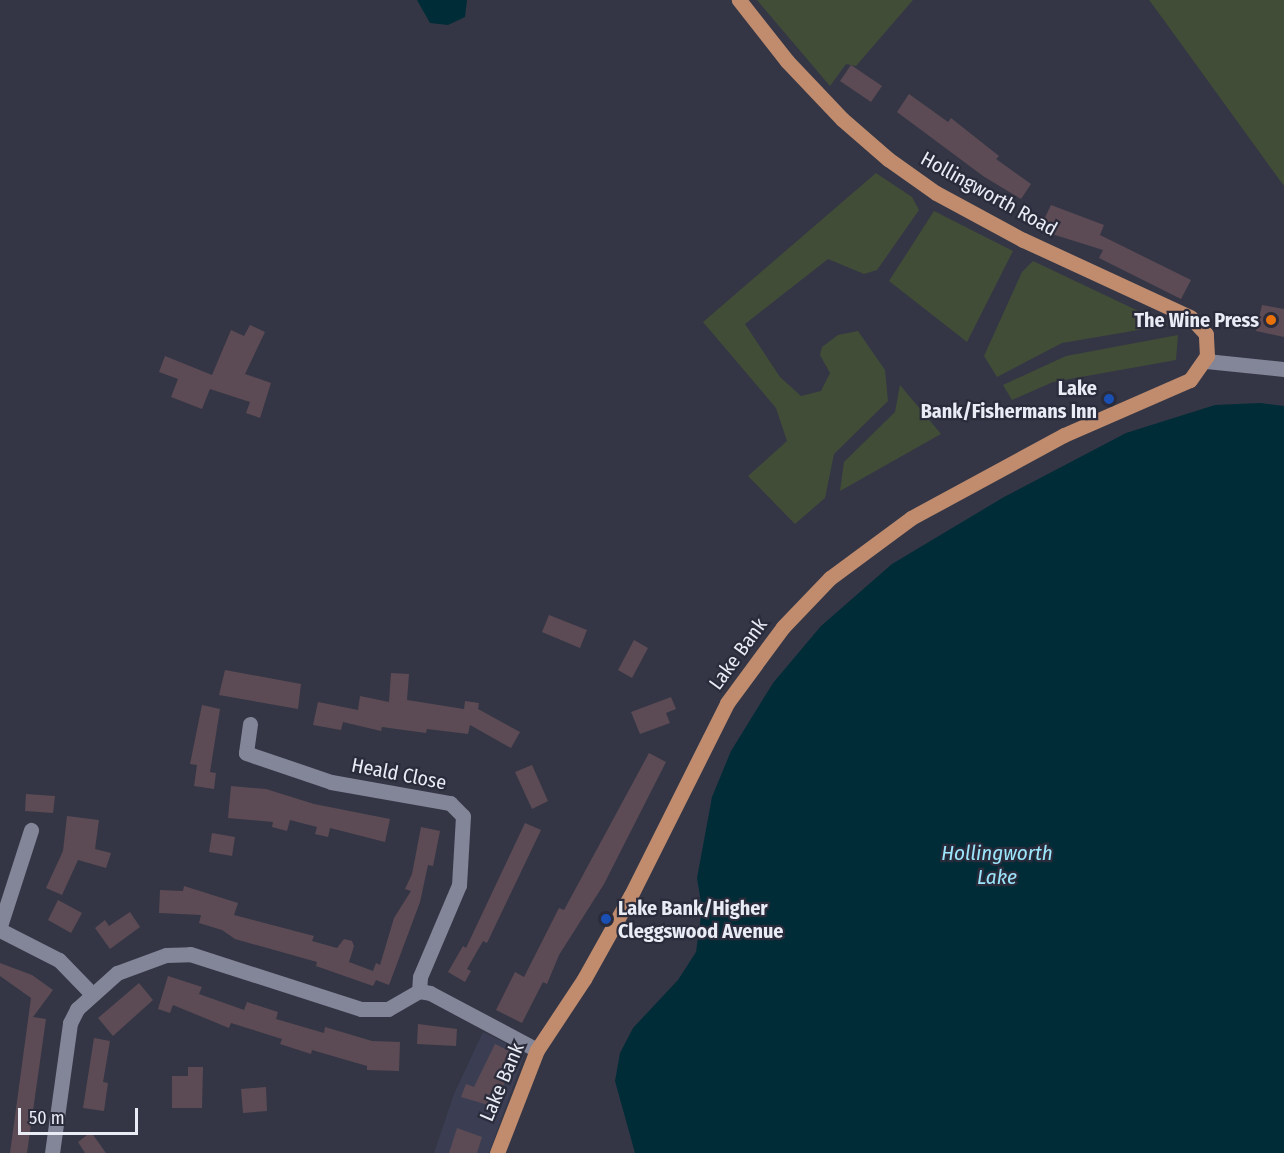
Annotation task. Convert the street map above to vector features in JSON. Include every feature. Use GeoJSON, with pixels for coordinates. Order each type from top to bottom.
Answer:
{"type":"FeatureCollection","features":[{"type":"Feature","properties":{"kind":"main road","name":"Hollingworth Road"},"geometry":{"type":"LineString","coordinates":[[738,0],[788,62],[842,119],[888,159],[936,192],[1023,240],[1190,317],[1206,334],[1206,361]]}},
{"type":"Feature","properties":{"kind":"main road","name":"Lake Bank"},"geometry":{"type":"LineString","coordinates":[[497,1153],[537,1050],[608,937],[727,703],[783,627],[830,578],[911,518],[1064,435],[1191,380],[1206,361]]}},
{"type":"Feature","properties":{"kind":"street"},"geometry":{"type":"LineString","coordinates":[[1206,361],[1284,369]]}},
{"type":"Feature","properties":{"kind":"street","name":"Heald Close"},"geometry":{"type":"LineString","coordinates":[[250,724],[246,753],[331,782],[450,802],[463,816],[459,885],[420,977],[419,991]]}},
{"type":"Feature","properties":{"kind":"street"},"geometry":{"type":"LineString","coordinates":[[30,830],[0,928],[59,960],[91,993]]}},
{"type":"Feature","properties":{"kind":"street"},"geometry":{"type":"LineString","coordinates":[[52,1153],[70,1023],[91,993],[117,972],[142,960],[174,954],[190,954],[361,1009],[388,1009],[419,991],[537,1050]]}},
{"type":"Feature","properties":{"kind":"shaded area"},"geometry":{"type":"Polygon","coordinates":[[[483,1032],[525,1053],[489,1153],[434,1153],[454,1094],[483,1032]]]}},
{"type":"Feature","properties":{"kind":"green space"},"geometry":{"type":"Polygon","coordinates":[[[757,0],[913,0],[856,66],[846,64],[830,86],[757,0]]]}},
{"type":"Feature","properties":{"kind":"green space"},"geometry":{"type":"Polygon","coordinates":[[[1149,0],[1284,0],[1284,186],[1158,12],[1149,0]]]}},
{"type":"Feature","properties":{"kind":"green space"},"geometry":{"type":"Polygon","coordinates":[[[876,173],[912,197],[919,210],[877,270],[864,274],[828,259],[745,324],[780,377],[801,396],[821,391],[830,373],[820,355],[822,347],[838,335],[858,331],[885,370],[888,401],[834,454],[825,498],[795,524],[748,476],[787,441],[776,408],[703,322],[876,173]]]}},
{"type":"Feature","properties":{"kind":"green space"},"geometry":{"type":"Polygon","coordinates":[[[934,211],[1013,251],[967,342],[889,281],[934,211]]]}},
{"type":"Feature","properties":{"kind":"green space"},"geometry":{"type":"Polygon","coordinates":[[[1033,261],[1168,325],[1062,343],[997,377],[984,356],[1022,272],[1033,261]]]}},
{"type":"Feature","properties":{"kind":"green space"},"geometry":{"type":"Polygon","coordinates":[[[1178,335],[1176,360],[1053,382],[1012,400],[1003,385],[1066,356],[1178,335]]]}},
{"type":"Feature","properties":{"kind":"green space"},"geometry":{"type":"Polygon","coordinates":[[[900,385],[941,434],[840,491],[844,462],[895,412],[900,385]]]}},
{"type":"Feature","properties":{"kind":"water"},"geometry":{"type":"Polygon","coordinates":[[[417,0],[467,0],[465,17],[448,25],[430,23],[417,0]]]}},
{"type":"Feature","properties":{"kind":"water","name":"Hollingworth Lake"},"geometry":{"type":"Polygon","coordinates":[[[1260,403],[1284,406],[1284,1153],[635,1153],[615,1081],[620,1053],[633,1028],[678,980],[696,952],[702,909],[697,878],[712,797],[731,751],[773,683],[821,626],[892,564],[1004,497],[1126,433],[1215,405],[1260,403]]]}},
{"type":"Feature","properties":{"kind":"building"},"geometry":{"type":"Polygon","coordinates":[[[851,65],[882,86],[871,102],[840,81],[851,65]]]}},
{"type":"Feature","properties":{"kind":"building"},"geometry":{"type":"Polygon","coordinates":[[[909,94],[948,122],[951,118],[999,156],[996,159],[1031,184],[1021,199],[983,176],[897,112],[909,94]]]}},
{"type":"Feature","properties":{"kind":"building"},"geometry":{"type":"Polygon","coordinates":[[[1051,205],[1104,225],[1100,235],[1191,280],[1181,299],[1099,258],[1103,250],[1039,230],[1051,205]]]}},
{"type":"Feature","properties":{"kind":"building","name":"The Wine Press"},"geometry":{"type":"Polygon","coordinates":[[[1262,305],[1284,309],[1284,337],[1256,331],[1262,305]]]}},
{"type":"Feature","properties":{"kind":"building"},"geometry":{"type":"Polygon","coordinates":[[[250,325],[265,332],[245,374],[271,383],[260,418],[246,413],[250,402],[210,389],[202,409],[171,397],[178,379],[159,372],[165,356],[212,375],[231,330],[244,336],[250,325]]]}},
{"type":"Feature","properties":{"kind":"building"},"geometry":{"type":"Polygon","coordinates":[[[549,615],[587,630],[580,648],[542,632],[549,615]]]}},
{"type":"Feature","properties":{"kind":"building"},"geometry":{"type":"Polygon","coordinates":[[[634,640],[648,648],[632,678],[618,670],[634,640]]]}},
{"type":"Feature","properties":{"kind":"building"},"geometry":{"type":"Polygon","coordinates":[[[225,670],[301,684],[298,709],[219,695],[225,670]]]}},
{"type":"Feature","properties":{"kind":"building"},"geometry":{"type":"Polygon","coordinates":[[[391,673],[409,674],[407,700],[464,709],[465,701],[479,703],[478,709],[520,732],[511,748],[470,725],[468,734],[427,729],[426,733],[382,727],[381,731],[343,722],[341,730],[313,725],[318,702],[358,710],[360,696],[389,702],[391,673]]]}},
{"type":"Feature","properties":{"kind":"building"},"geometry":{"type":"Polygon","coordinates":[[[671,697],[676,709],[666,713],[670,723],[640,734],[631,712],[671,697]]]}},
{"type":"Feature","properties":{"kind":"building"},"geometry":{"type":"Polygon","coordinates":[[[202,705],[220,709],[210,772],[216,773],[214,789],[194,786],[197,765],[190,764],[202,705]]]}},
{"type":"Feature","properties":{"kind":"building"},"geometry":{"type":"Polygon","coordinates":[[[649,753],[666,762],[604,884],[559,955],[547,984],[543,982],[522,1023],[496,1010],[515,972],[524,977],[559,908],[564,910],[649,753]]]}},
{"type":"Feature","properties":{"kind":"building"},"geometry":{"type":"Polygon","coordinates":[[[532,765],[548,801],[532,809],[515,772],[532,765]]]}},
{"type":"Feature","properties":{"kind":"building"},"geometry":{"type":"Polygon","coordinates":[[[231,786],[266,789],[314,804],[390,819],[385,842],[330,828],[328,837],[315,834],[317,827],[290,820],[287,831],[272,827],[273,822],[228,818],[231,786]]]}},
{"type":"Feature","properties":{"kind":"building"},"geometry":{"type":"Polygon","coordinates":[[[26,794],[55,796],[53,813],[25,811],[26,794]]]}},
{"type":"Feature","properties":{"kind":"building"},"geometry":{"type":"Polygon","coordinates":[[[67,816],[99,820],[95,849],[111,853],[106,868],[78,860],[62,895],[46,888],[63,851],[67,816]]]}},
{"type":"Feature","properties":{"kind":"building"},"geometry":{"type":"Polygon","coordinates":[[[525,823],[541,830],[487,943],[483,941],[467,969],[471,971],[465,982],[448,972],[463,946],[466,948],[525,823]]]}},
{"type":"Feature","properties":{"kind":"building"},"geometry":{"type":"Polygon","coordinates":[[[421,827],[440,831],[433,866],[428,865],[420,902],[389,985],[376,980],[373,986],[316,966],[317,962],[235,939],[222,930],[199,923],[201,915],[159,913],[160,890],[183,891],[184,886],[238,903],[234,915],[314,936],[312,941],[337,948],[344,939],[352,941],[354,946],[349,962],[373,971],[376,963],[380,965],[394,918],[411,891],[405,889],[412,874],[421,827]]]}},
{"type":"Feature","properties":{"kind":"building"},"geometry":{"type":"Polygon","coordinates":[[[212,833],[235,837],[232,856],[209,852],[212,833]]]}},
{"type":"Feature","properties":{"kind":"building"},"geometry":{"type":"Polygon","coordinates":[[[58,900],[82,913],[71,933],[48,920],[58,900]]]}},
{"type":"Feature","properties":{"kind":"building"},"geometry":{"type":"Polygon","coordinates":[[[130,912],[140,927],[110,949],[95,928],[105,920],[109,926],[130,912]]]}},
{"type":"Feature","properties":{"kind":"building"},"geometry":{"type":"Polygon","coordinates":[[[0,963],[32,975],[53,990],[33,1017],[46,1019],[27,1153],[10,1153],[31,998],[0,976],[0,963]]]}},
{"type":"Feature","properties":{"kind":"building"},"geometry":{"type":"Polygon","coordinates":[[[168,976],[202,987],[199,994],[244,1010],[247,1002],[278,1012],[276,1019],[324,1033],[325,1027],[372,1041],[400,1042],[399,1071],[367,1070],[367,1066],[312,1050],[311,1054],[280,1044],[282,1039],[231,1023],[229,1028],[173,1005],[170,1013],[158,1009],[168,976]]]}},
{"type":"Feature","properties":{"kind":"building"},"geometry":{"type":"Polygon","coordinates":[[[139,983],[153,1000],[113,1036],[98,1018],[139,983]]]}},
{"type":"Feature","properties":{"kind":"building"},"geometry":{"type":"Polygon","coordinates":[[[418,1024],[457,1029],[456,1046],[417,1044],[418,1024]]]}},
{"type":"Feature","properties":{"kind":"building"},"geometry":{"type":"Polygon","coordinates":[[[94,1038],[110,1041],[103,1082],[108,1083],[104,1111],[83,1108],[94,1038]]]}},
{"type":"Feature","properties":{"kind":"building"},"geometry":{"type":"Polygon","coordinates":[[[495,1044],[516,1054],[495,1107],[461,1097],[466,1084],[474,1087],[495,1044]]]}},
{"type":"Feature","properties":{"kind":"building"},"geometry":{"type":"Polygon","coordinates":[[[188,1067],[203,1067],[202,1108],[172,1108],[172,1076],[188,1076],[188,1067]]]}},
{"type":"Feature","properties":{"kind":"building"},"geometry":{"type":"Polygon","coordinates":[[[266,1087],[267,1111],[243,1113],[241,1089],[266,1087]]]}},
{"type":"Feature","properties":{"kind":"building"},"geometry":{"type":"Polygon","coordinates":[[[457,1128],[482,1137],[477,1153],[449,1153],[457,1128]]]}},
{"type":"Feature","properties":{"kind":"building"},"geometry":{"type":"Polygon","coordinates":[[[91,1132],[106,1153],[85,1153],[78,1142],[91,1132]]]}},
{"type":"Feature","properties":{"kind":"place","name":"The Wine Press"},"geometry":{"type":"Point","coordinates":[1271,320]}},
{"type":"Feature","properties":{"kind":"place","name":"Lake Bank/Fishermans Inn"},"geometry":{"type":"Point","coordinates":[1109,399]}},
{"type":"Feature","properties":{"kind":"place","name":"Lake Bank/Higher Cleggswood Avenue"},"geometry":{"type":"Point","coordinates":[606,919]}}]}
